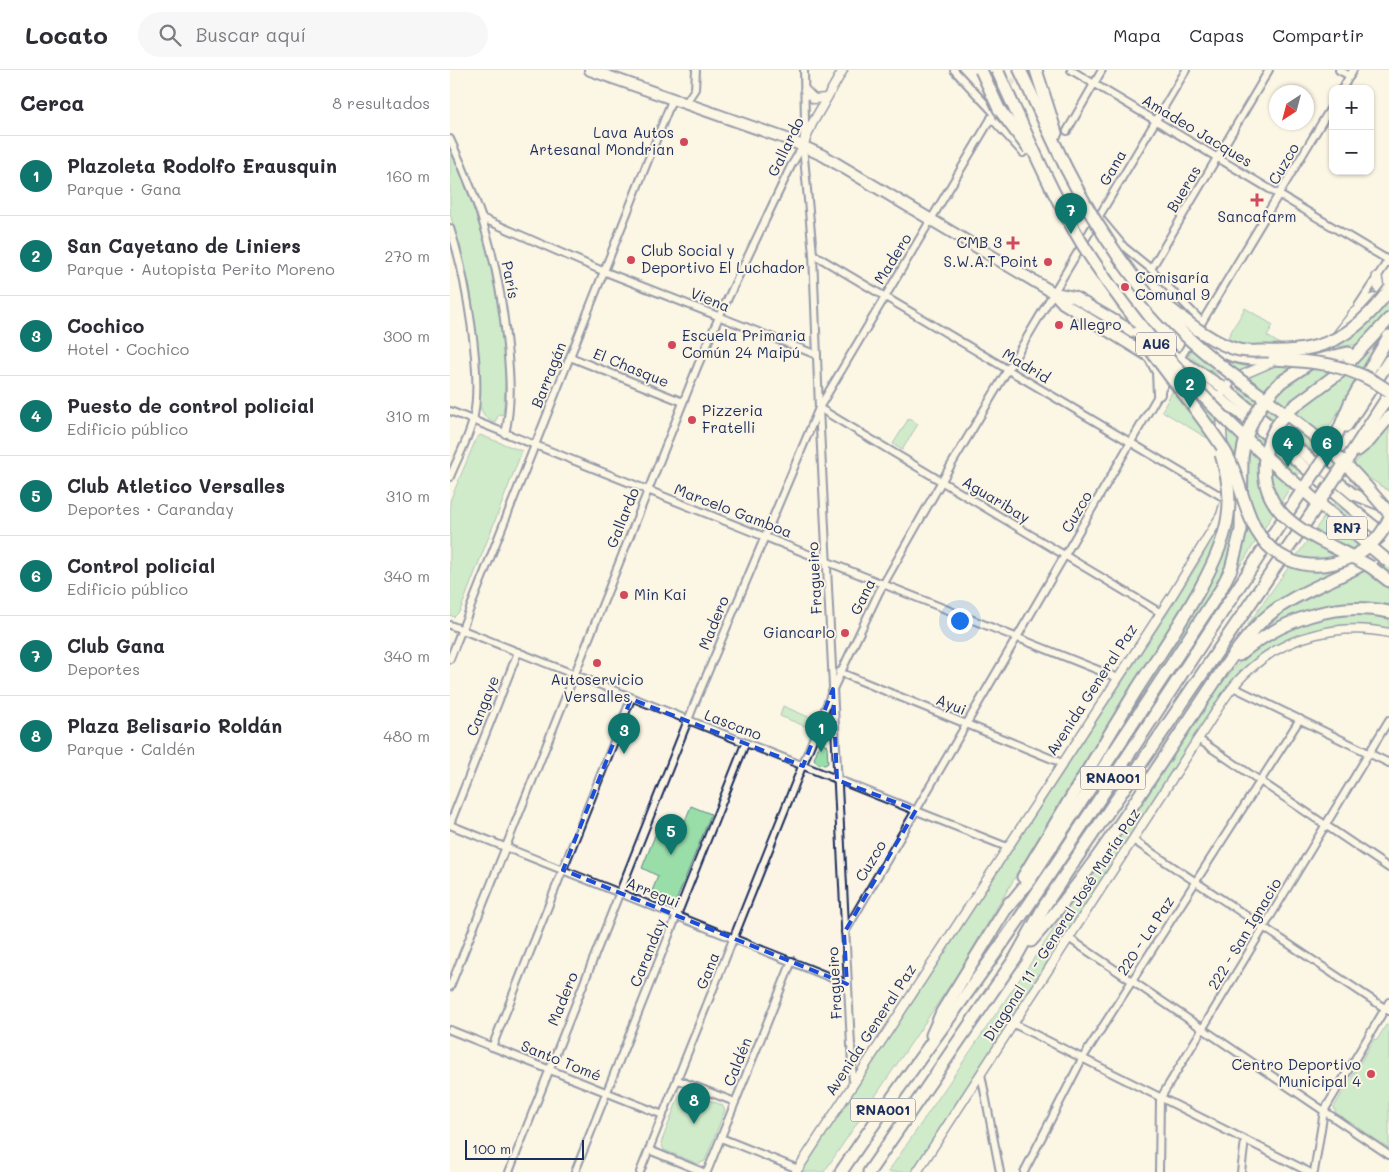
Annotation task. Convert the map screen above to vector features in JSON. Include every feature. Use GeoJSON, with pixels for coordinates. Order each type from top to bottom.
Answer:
{"type":"FeatureCollection","features":[{"type":"Feature","properties":{"kind":"highway"},"geometry":{"type":"LineString","coordinates":[[981,70],[1000,109],[1023,142],[1038,159]]}},
{"type":"Feature","properties":{"kind":"highway","name":"AU6"},"geometry":{"type":"LineString","coordinates":[[997,70],[1038,159],[1096,265],[1125,306],[1196,389],[1251,444],[1305,492]]}},
{"type":"Feature","properties":{"kind":"highway","name":"AU6"},"geometry":{"type":"LineString","coordinates":[[1020,70],[1066,168],[1094,219],[1141,287],[1167,318],[1192,342],[1345,459]]}},
{"type":"Feature","properties":{"kind":"highway"},"geometry":{"type":"LineString","coordinates":[[1036,70],[1066,168]]}},
{"type":"Feature","properties":{"kind":"highway"},"geometry":{"type":"LineString","coordinates":[[1096,265],[1149,348],[1212,432],[1231,462],[1238,478],[1246,512],[1258,534],[1281,556],[1306,565],[1321,566],[1338,562],[1361,552],[1374,542],[1389,519]]}},
{"type":"Feature","properties":{"kind":"highway"},"geometry":{"type":"LineString","coordinates":[[1141,287],[1192,325],[1239,350],[1259,357],[1337,365],[1366,376],[1389,393]]}},
{"type":"Feature","properties":{"kind":"highway"},"geometry":{"type":"LineString","coordinates":[[1239,350],[1294,351],[1322,346],[1336,340],[1362,322],[1389,290]]}},
{"type":"Feature","properties":{"kind":"highway"},"geometry":{"type":"LineString","coordinates":[[1389,319],[1340,372],[1285,414],[1270,438],[1264,465],[1264,480],[1268,493],[1275,506],[1293,525],[1349,554],[1389,581]]}},
{"type":"Feature","properties":{"kind":"highway"},"geometry":{"type":"LineString","coordinates":[[1332,445],[1350,403],[1389,336]]}},
{"type":"Feature","properties":{"kind":"highway"},"geometry":{"type":"LineString","coordinates":[[1007,908],[1031,878],[1220,590],[1231,569],[1241,530],[1242,457],[1246,436],[1254,416],[1266,398],[1281,382],[1313,362],[1348,354]]}},
{"type":"Feature","properties":{"kind":"highway","name":"RNA001"},"geometry":{"type":"LineString","coordinates":[[841,1172],[926,1048],[951,1018],[1028,906],[1389,361]]}},
{"type":"Feature","properties":{"kind":"highway","name":"RNA001"},"geometry":{"type":"LineString","coordinates":[[869,1172],[1016,957],[1045,905],[1310,516],[1389,393]]}},
{"type":"Feature","properties":{"kind":"highway"},"geometry":{"type":"LineString","coordinates":[[1345,459],[1369,441],[1389,417]]}},
{"type":"Feature","properties":{"kind":"highway"},"geometry":{"type":"LineString","coordinates":[[926,1048],[942,1012],[1007,908],[1034,856],[1200,588],[1226,527],[1228,488],[1221,454],[1212,432]]}},
{"type":"Feature","properties":{"kind":"highway","name":"RN7"},"geometry":{"type":"LineString","coordinates":[[1345,459],[1389,513]]}},
{"type":"Feature","properties":{"kind":"highway","name":"RN7"},"geometry":{"type":"LineString","coordinates":[[1305,492],[1389,562]]}},
{"type":"Feature","properties":{"kind":"highway"},"geometry":{"type":"LineString","coordinates":[[1016,957],[1056,912],[1226,666],[1254,629],[1275,610],[1354,569],[1389,546]]}},
{"type":"Feature","properties":{"kind":"highway"},"geometry":{"type":"LineString","coordinates":[[1226,666],[1256,642],[1285,624],[1326,612],[1367,609],[1389,612]]}},
{"type":"Feature","properties":{"kind":"main road"},"geometry":{"type":"LineString","coordinates":[[590,70],[803,146],[838,164],[1054,293],[1068,307],[1150,357],[1223,393],[1347,506],[1389,538]]}},
{"type":"Feature","properties":{"kind":"main road"},"geometry":{"type":"LineString","coordinates":[[1377,277],[1380,288],[1389,295]]}},
{"type":"Feature","properties":{"kind":"main road"},"geometry":{"type":"LineString","coordinates":[[1054,293],[1074,297],[1179,359],[1354,494],[1389,508]]}},
{"type":"Feature","properties":{"kind":"main road"},"geometry":{"type":"LineString","coordinates":[[1353,314],[1369,300],[1389,295]]}},
{"type":"Feature","properties":{"kind":"main road"},"geometry":{"type":"LineString","coordinates":[[1150,357],[1158,372],[1159,394]]}},
{"type":"Feature","properties":{"kind":"street"},"geometry":{"type":"LineString","coordinates":[[685,104],[695,90],[696,70]]}},
{"type":"Feature","properties":{"kind":"street","name":"Fragueiro"},"geometry":{"type":"LineString","coordinates":[[804,70],[803,146],[814,254],[826,562],[853,1085]]}},
{"type":"Feature","properties":{"kind":"street","name":"Gallardo"},"geometry":{"type":"LineString","coordinates":[[450,987],[683,402],[719,317],[826,98],[843,70]]}},
{"type":"Feature","properties":{"kind":"street"},"geometry":{"type":"LineString","coordinates":[[954,70],[994,113],[1023,153]]}},
{"type":"Feature","properties":{"kind":"street","name":"Amadeo Jacques"},"geometry":{"type":"LineString","coordinates":[[1071,70],[1389,260]]}},
{"type":"Feature","properties":{"kind":"street"},"geometry":{"type":"LineString","coordinates":[[1067,131],[1102,70]]}},
{"type":"Feature","properties":{"kind":"street","name":"Gana"},"geometry":{"type":"LineString","coordinates":[[640,1172],[833,689],[883,584],[1186,70]]}},
{"type":"Feature","properties":{"kind":"street","name":"Bueras"},"geometry":{"type":"LineString","coordinates":[[1150,269],[1269,70]]}},
{"type":"Feature","properties":{"kind":"street"},"geometry":{"type":"LineString","coordinates":[[1339,70],[1351,73],[1344,85]]}},
{"type":"Feature","properties":{"kind":"street"},"geometry":{"type":"LineString","coordinates":[[805,90],[814,99],[826,98]]}},
{"type":"Feature","properties":{"kind":"street","name":"Barragán"},"geometry":{"type":"LineString","coordinates":[[450,659],[672,100]]}},
{"type":"Feature","properties":{"kind":"street","name":"Cuzco"},"geometry":{"type":"LineString","coordinates":[[844,933],[1132,443],[1179,359],[1329,111]]}},
{"type":"Feature","properties":{"kind":"street","name":"Madero"},"geometry":{"type":"LineString","coordinates":[[509,1172],[688,721],[819,408],[994,113]]}},
{"type":"Feature","properties":{"kind":"street","name":"París"},"geometry":{"type":"LineString","coordinates":[[450,139],[484,219],[496,271],[506,334],[509,398],[505,434]]}},
{"type":"Feature","properties":{"kind":"street"},"geometry":{"type":"LineString","coordinates":[[1099,217],[1124,247],[1150,269],[1202,322]]}},
{"type":"Feature","properties":{"kind":"street","name":"Viena"},"geometry":{"type":"LineString","coordinates":[[484,219],[604,271],[817,355]]}},
{"type":"Feature","properties":{"kind":"street"},"geometry":{"type":"LineString","coordinates":[[450,228],[460,264],[474,349],[476,378],[472,421],[450,477]]}},
{"type":"Feature","properties":{"kind":"street","name":"Madrid"},"geometry":{"type":"LineString","coordinates":[[814,254],[1226,498]]}},
{"type":"Feature","properties":{"kind":"street"},"geometry":{"type":"LineString","coordinates":[[1223,393],[1233,379],[1242,374],[1279,360],[1320,348],[1332,341],[1353,314],[1389,260]]}},
{"type":"Feature","properties":{"kind":"street"},"geometry":{"type":"LineString","coordinates":[[1194,336],[1231,359],[1240,362],[1279,360]]}},
{"type":"Feature","properties":{"kind":"street","name":"El Chasque"},"geometry":{"type":"LineString","coordinates":[[570,357],[683,402]]}},
{"type":"Feature","properties":{"kind":"street","name":"Avenida General Paz"},"geometry":{"type":"LineString","coordinates":[[797,1171],[1161,613],[1221,515],[1226,498],[1223,393]]}},
{"type":"Feature","properties":{"kind":"street","name":"Aguaribay"},"geometry":{"type":"LineString","coordinates":[[819,408],[1161,613]]}},
{"type":"Feature","properties":{"kind":"street","name":"Marcelo Gamboa"},"geometry":{"type":"LineString","coordinates":[[450,412],[1118,678]]}},
{"type":"Feature","properties":{"kind":"street","name":"Lascano"},"geometry":{"type":"LineString","coordinates":[[450,625],[1007,847]]}},
{"type":"Feature","properties":{"kind":"street","name":"Diagonal 11 - General José María Paz"},"geometry":{"type":"LineString","coordinates":[[917,1172],[1233,687],[1263,658],[1295,641],[1329,631],[1346,630],[1389,633]]}},
{"type":"Feature","properties":{"kind":"street","name":"Cangaye"},"geometry":{"type":"LineString","coordinates":[[450,824],[518,652]]}},
{"type":"Feature","properties":{"kind":"street","name":"Ayui"},"geometry":{"type":"LineString","coordinates":[[832,668],[841,674],[1062,763]]}},
{"type":"Feature","properties":{"kind":"street"},"geometry":{"type":"LineString","coordinates":[[1233,687],[1389,763]]}},
{"type":"Feature","properties":{"kind":"street"},"geometry":{"type":"LineString","coordinates":[[492,1047],[631,698]]}},
{"type":"Feature","properties":{"kind":"street","name":"220 - La Paz"},"geometry":{"type":"LineString","coordinates":[[1024,1172],[1082,1059],[1300,719]]}},
{"type":"Feature","properties":{"kind":"street","name":"222 - San Ignacio"},"geometry":{"type":"LineString","coordinates":[[1160,1099],[1389,720]]}},
{"type":"Feature","properties":{"kind":"street"},"geometry":{"type":"LineString","coordinates":[[1198,740],[1389,868]]}},
{"type":"Feature","properties":{"kind":"street","name":"Caranday"},"geometry":{"type":"LineString","coordinates":[[575,1172],[745,744]]}},
{"type":"Feature","properties":{"kind":"street","name":"Arregui"},"geometry":{"type":"LineString","coordinates":[[450,824],[847,984]]}},
{"type":"Feature","properties":{"kind":"street"},"geometry":{"type":"LineString","coordinates":[[1133,840],[1387,1009]]}},
{"type":"Feature","properties":{"kind":"street"},"geometry":{"type":"LineString","coordinates":[[1070,939],[1389,1155]]}},
{"type":"Feature","properties":{"kind":"street","name":"Caldén"},"geometry":{"type":"LineString","coordinates":[[707,1172],[792,961]]}},
{"type":"Feature","properties":{"kind":"street"},"geometry":{"type":"LineString","coordinates":[[1314,1172],[1324,1111],[1387,1009],[1389,1002]]}},
{"type":"Feature","properties":{"kind":"street"},"geometry":{"type":"LineString","coordinates":[[1014,1024],[1160,1099],[1309,1172]]}},
{"type":"Feature","properties":{"kind":"street","name":"Santo Tomé"},"geometry":{"type":"LineString","coordinates":[[450,1030],[663,1115]]}},
{"type":"Feature","properties":{"kind":"street"},"geometry":{"type":"LineString","coordinates":[[981,1074],[1000,1172]]}},
{"type":"Feature","properties":{"kind":"street"},"geometry":{"type":"LineString","coordinates":[[678,1080],[735,1102]]}},
{"type":"Feature","properties":{"kind":"street"},"geometry":{"type":"LineString","coordinates":[[1159,1172],[1160,1099]]}},
{"type":"Feature","properties":{"kind":"street"},"geometry":{"type":"LineString","coordinates":[[721,1138],[797,1171]]}},
{"type":"Feature","properties":{"kind":"street"},"geometry":{"type":"LineString","coordinates":[[1241,1172],[1245,1140]]}},
{"type":"Feature","properties":{"kind":"street"},"geometry":{"type":"LineString","coordinates":[[649,1150],[703,1172]]}},
{"type":"Feature","properties":{"kind":"highlighted area"},"geometry":{"type":"Polygon","coordinates":[[[833,689],[837,780],[916,810],[844,933],[847,984],[563,870],[631,699],[803,766],[833,689]]]}},
{"type":"Feature","properties":{"kind":"green space"},"geometry":{"type":"Polygon","coordinates":[[[450,150],[486,246],[500,313],[505,381],[503,415],[499,414],[495,422],[485,417],[479,405],[478,347],[471,292],[450,213],[450,150]]]}},
{"type":"Feature","properties":{"kind":"green space"},"geometry":{"type":"Polygon","coordinates":[[[1389,300],[1389,312],[1361,344],[1335,347],[1364,307],[1389,300]]]}},
{"type":"Feature","properties":{"kind":"green space"},"geometry":{"type":"Polygon","coordinates":[[[1245,308],[1273,325],[1267,336],[1285,347],[1261,354],[1245,356],[1229,353],[1221,349],[1245,308]]]}},
{"type":"Feature","properties":{"kind":"green space"},"geometry":{"type":"Polygon","coordinates":[[[1389,327],[1314,452],[1263,411],[1283,386],[1307,368],[1341,359],[1341,362],[1293,400],[1299,407],[1389,327]]]}},
{"type":"Feature","properties":{"kind":"green space"},"geometry":{"type":"Polygon","coordinates":[[[1195,346],[1207,348],[1230,362],[1253,368],[1225,375],[1212,372],[1188,355],[1195,346]]]}},
{"type":"Feature","properties":{"kind":"green space"},"geometry":{"type":"Polygon","coordinates":[[[1281,361],[1299,363],[1279,378],[1255,405],[1239,392],[1241,385],[1249,375],[1281,361]]]}},
{"type":"Feature","properties":{"kind":"green space"},"geometry":{"type":"Polygon","coordinates":[[[1177,382],[1215,405],[1215,425],[1207,438],[1162,411],[1177,382]]]}},
{"type":"Feature","properties":{"kind":"green space"},"geometry":{"type":"Polygon","coordinates":[[[1231,413],[1245,425],[1241,485],[1232,545],[1219,583],[1078,798],[1135,683],[1078,772],[955,978],[824,1172],[801,1172],[1167,614],[1200,561],[1217,528],[1221,528],[1227,419],[1231,413]]]}},
{"type":"Feature","properties":{"kind":"green space"},"geometry":{"type":"Polygon","coordinates":[[[909,418],[918,424],[902,450],[893,444],[909,418]]]}},
{"type":"Feature","properties":{"kind":"green space"},"geometry":{"type":"Polygon","coordinates":[[[1389,420],[1389,491],[1352,467],[1389,420]]]}},
{"type":"Feature","properties":{"kind":"green space"},"geometry":{"type":"Polygon","coordinates":[[[1253,432],[1262,440],[1257,457],[1261,488],[1270,486],[1271,446],[1300,472],[1214,607],[1232,576],[1246,457],[1253,432]]]}},
{"type":"Feature","properties":{"kind":"green space"},"geometry":{"type":"Polygon","coordinates":[[[480,435],[522,451],[460,611],[454,617],[450,615],[450,501],[476,439],[480,435]]]}},
{"type":"Feature","properties":{"kind":"green space"},"geometry":{"type":"Polygon","coordinates":[[[1334,503],[1382,546],[1344,571],[1312,585],[1227,659],[1225,657],[1334,503]]]}},
{"type":"Feature","properties":{"kind":"green space"},"geometry":{"type":"Polygon","coordinates":[[[1389,558],[1389,611],[1369,607],[1268,630],[1266,628],[1283,612],[1389,558]]]}},
{"type":"Feature","properties":{"kind":"green space"},"geometry":{"type":"Polygon","coordinates":[[[1373,613],[1389,618],[1389,630],[1323,633],[1287,641],[1252,662],[1233,679],[913,1172],[888,1172],[1223,681],[1251,650],[1266,640],[1320,615],[1373,613]]]}},
{"type":"Feature","properties":{"kind":"green space"},"geometry":{"type":"Polygon","coordinates":[[[783,706],[811,718],[807,727],[780,716],[783,706]]]}},
{"type":"Feature","properties":{"kind":"green space"},"geometry":{"type":"Polygon","coordinates":[[[821,740],[827,746],[828,763],[825,765],[818,764],[814,759],[821,740]]]}},
{"type":"Feature","properties":{"kind":"green space"},"geometry":{"type":"Polygon","coordinates":[[[691,806],[711,814],[676,901],[670,904],[650,896],[658,876],[642,868],[656,833],[677,841],[691,806]]]}},
{"type":"Feature","properties":{"kind":"green space","name":"Centro Deportivo Municipal 4"},"geometry":{"type":"Polygon","coordinates":[[[1386,1025],[1389,1025],[1389,1148],[1336,1113],[1334,1107],[1374,1039],[1377,1040],[1386,1025]]]}},
{"type":"Feature","properties":{"kind":"green space"},"geometry":{"type":"Polygon","coordinates":[[[687,1092],[722,1105],[725,1110],[705,1161],[698,1164],[664,1150],[661,1143],[680,1094],[687,1092]]]}},
{"type":"Feature","properties":{"kind":"tunnel"},"geometry":{"type":"LineString","coordinates":[[997,107],[1020,70]]}},
{"type":"Feature","properties":{"kind":"tunnel"},"geometry":{"type":"LineString","coordinates":[[1352,353],[1377,354],[1389,357]]}},
{"type":"Feature","properties":{"kind":"place","name":"Lava Autos Artesanal Mondrian"},"geometry":{"type":"Point","coordinates":[684,142]}},
{"type":"Feature","properties":{"kind":"place","name":"Sancafarm"},"geometry":{"type":"Point","coordinates":[1257,200]}},
{"type":"Feature","properties":{"kind":"place","name":"Club Gana"},"geometry":{"type":"Point","coordinates":[1071,234]}},
{"type":"Feature","properties":{"kind":"place","name":"CMB 3"},"geometry":{"type":"Point","coordinates":[1013,243]}},
{"type":"Feature","properties":{"kind":"place","name":"Club Social y Deportivo El Luchador"},"geometry":{"type":"Point","coordinates":[631,260]}},
{"type":"Feature","properties":{"kind":"place","name":"S.W.A.T Point"},"geometry":{"type":"Point","coordinates":[1048,262]}},
{"type":"Feature","properties":{"kind":"place","name":"Comisaría Comunal 9"},"geometry":{"type":"Point","coordinates":[1125,287]}},
{"type":"Feature","properties":{"kind":"place","name":"Allegro"},"geometry":{"type":"Point","coordinates":[1059,325]}},
{"type":"Feature","properties":{"kind":"place","name":"Escuela Primaria Común 24 Maipú"},"geometry":{"type":"Point","coordinates":[672,345]}},
{"type":"Feature","properties":{"kind":"place","name":"San Cayetano de Liniers"},"geometry":{"type":"Point","coordinates":[1190,408]}},
{"type":"Feature","properties":{"kind":"place","name":"Pizzeria Fratelli"},"geometry":{"type":"Point","coordinates":[692,420]}},
{"type":"Feature","properties":{"kind":"place","name":"Puesto de control policial"},"geometry":{"type":"Point","coordinates":[1288,467]}},
{"type":"Feature","properties":{"kind":"place","name":"Control policial"},"geometry":{"type":"Point","coordinates":[1327,467]}},
{"type":"Feature","properties":{"kind":"place","name":"Min Kai"},"geometry":{"type":"Point","coordinates":[624,595]}},
{"type":"Feature","properties":{"kind":"place","name":"Giancarlo"},"geometry":{"type":"Point","coordinates":[845,633]}},
{"type":"Feature","properties":{"kind":"place","name":"Autoservicio Versalles"},"geometry":{"type":"Point","coordinates":[597,663]}},
{"type":"Feature","properties":{"kind":"place","name":"Plazoleta Rodolfo Erausquin"},"geometry":{"type":"Point","coordinates":[821,752]}},
{"type":"Feature","properties":{"kind":"place","name":"Cochico"},"geometry":{"type":"Point","coordinates":[624,754]}},
{"type":"Feature","properties":{"kind":"place","name":"Club Atletico Versalles"},"geometry":{"type":"Point","coordinates":[671,855]}},
{"type":"Feature","properties":{"kind":"place","name":"Centro Deportivo Municipal 4"},"geometry":{"type":"Point","coordinates":[1371,1074]}},
{"type":"Feature","properties":{"kind":"place","name":"Plaza Belisario Roldán"},"geometry":{"type":"Point","coordinates":[694,1124]}}]}
